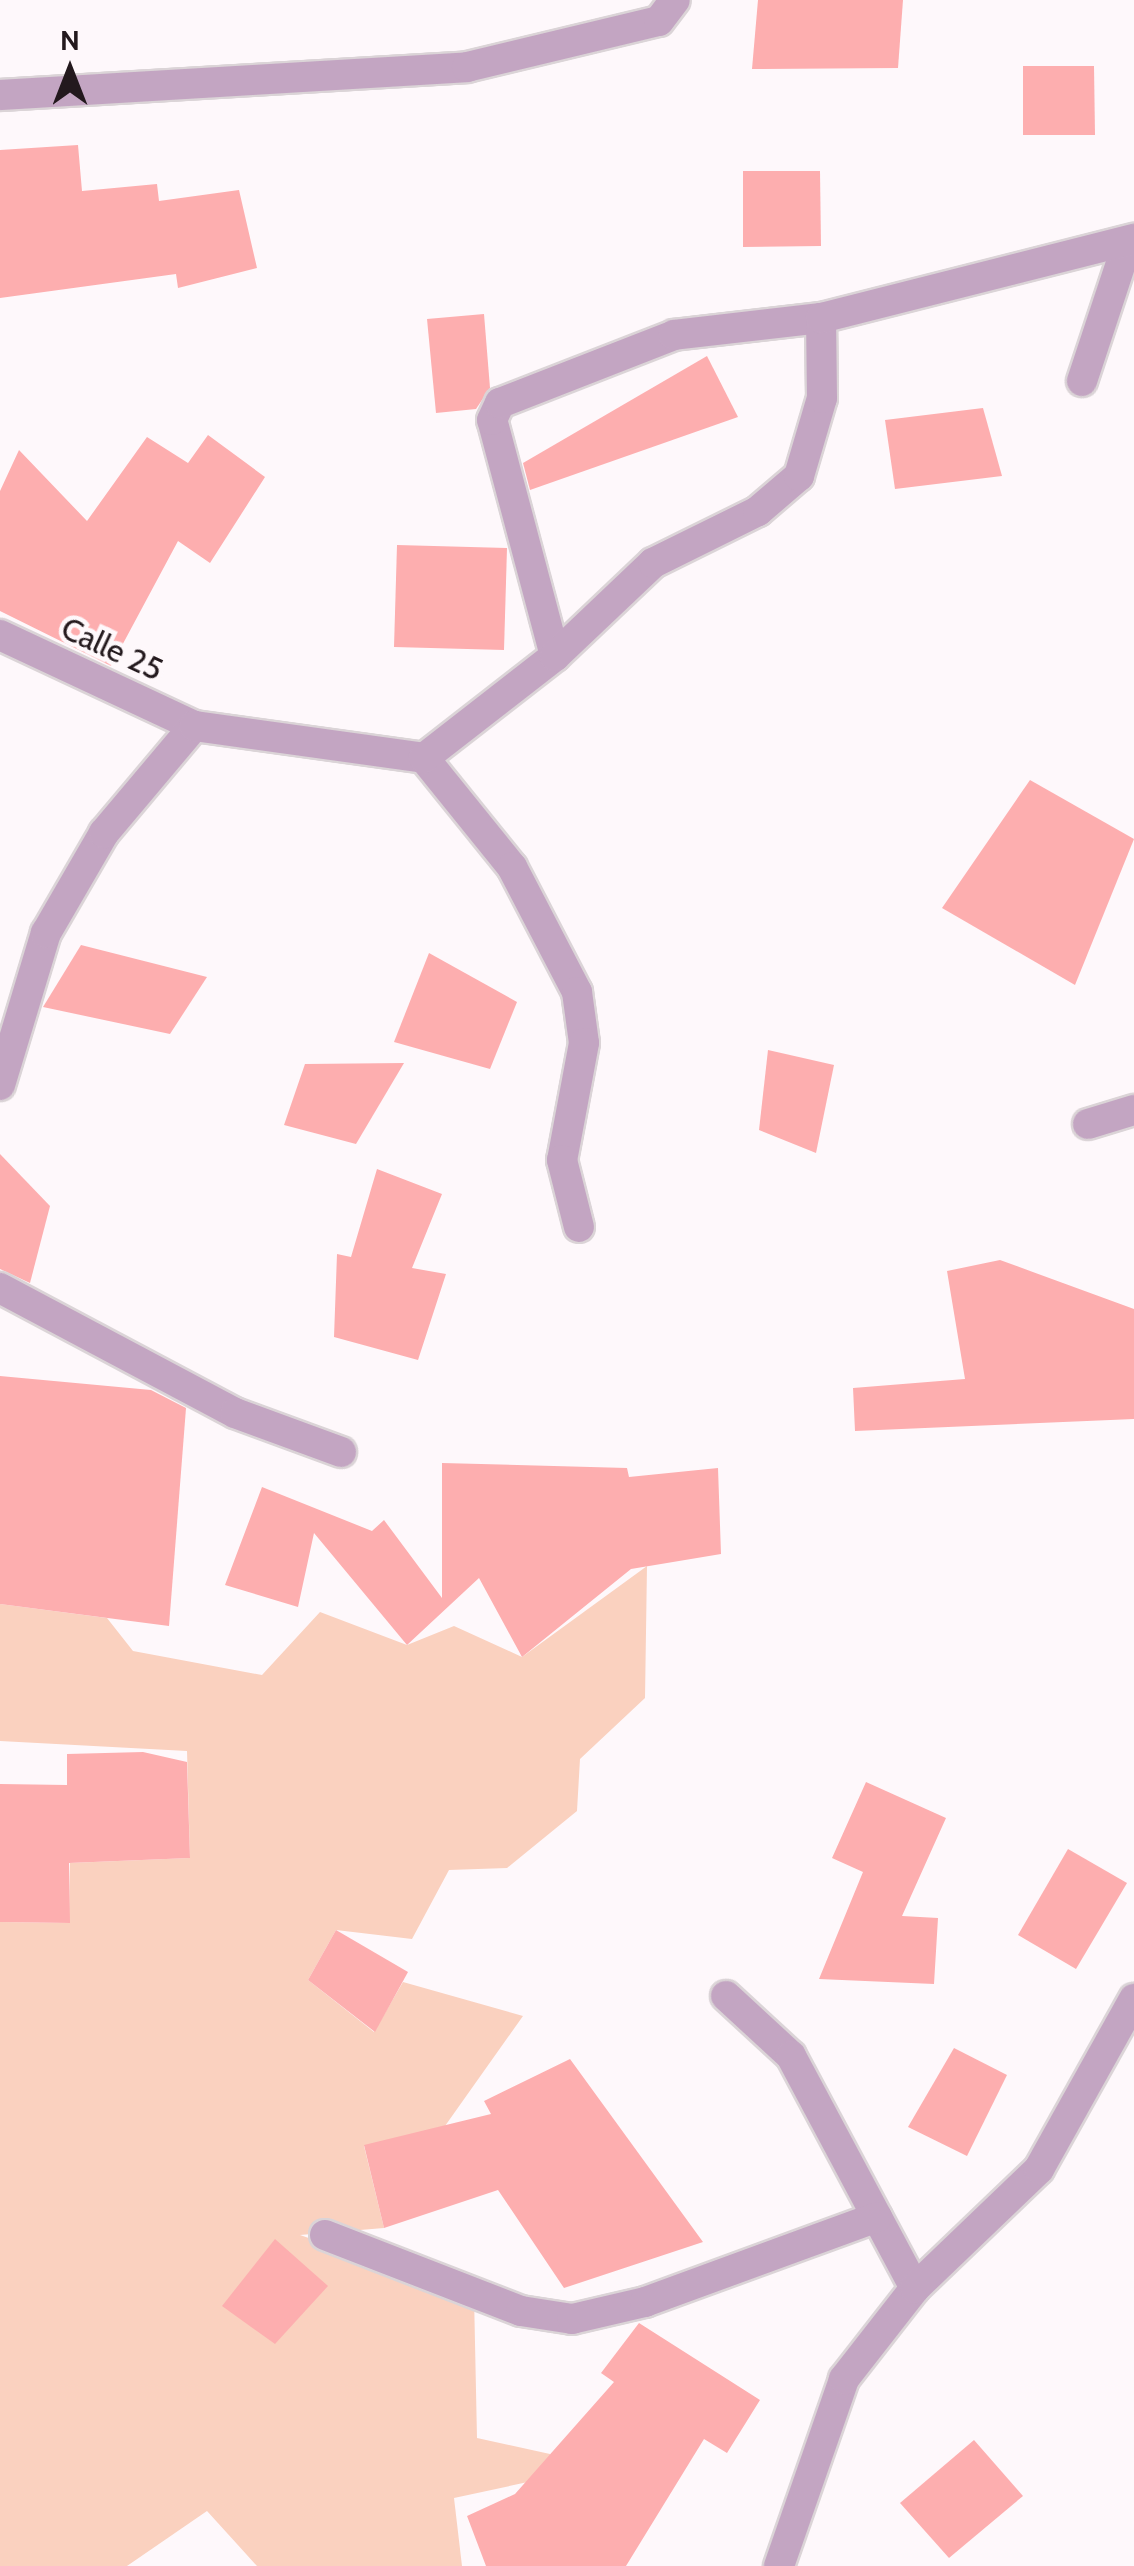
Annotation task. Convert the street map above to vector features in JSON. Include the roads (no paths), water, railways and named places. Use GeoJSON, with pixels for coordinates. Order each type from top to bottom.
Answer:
{"type":"FeatureCollection","features":[{"type":"Feature","properties":{"kind":"street"},"geometry":{"type":"LineString","coordinates":[[0,95],[467,67],[659,21],[675,0]]}},
{"type":"Feature","properties":{"kind":"street"},"geometry":{"type":"LineString","coordinates":[[555,656],[492,420],[500,402],[674,335],[822,318],[1131,241]]}},
{"type":"Feature","properties":{"kind":"street"},"geometry":{"type":"LineString","coordinates":[[1082,381],[1131,241]]}},
{"type":"Feature","properties":{"kind":"street"},"geometry":{"type":"LineString","coordinates":[[579,1227],[562,1160],[584,1043],[577,992],[512,867],[424,758],[555,656],[654,563],[758,511],[798,476],[822,398],[822,318]]}},
{"type":"Feature","properties":{"kind":"street","name":"Calle 25"},"geometry":{"type":"LineString","coordinates":[[0,635],[194,726],[424,758]]}},
{"type":"Feature","properties":{"kind":"street"},"geometry":{"type":"LineString","coordinates":[[0,1085],[46,933],[104,833],[194,726]]}},
{"type":"Feature","properties":{"kind":"street"},"geometry":{"type":"LineString","coordinates":[[1088,1124],[1134,1110]]}},
{"type":"Feature","properties":{"kind":"street"},"geometry":{"type":"LineString","coordinates":[[0,1288],[234,1413],[341,1452]]}},
{"type":"Feature","properties":{"kind":"street"},"geometry":{"type":"LineString","coordinates":[[726,1996],[791,2056],[915,2288]]}},
{"type":"Feature","properties":{"kind":"street"},"geometry":{"type":"LineString","coordinates":[[779,2566],[844,2379],[915,2288],[1039,2169],[1134,1999]]}},
{"type":"Feature","properties":{"kind":"street"},"geometry":{"type":"LineString","coordinates":[[325,2235],[521,2311],[572,2319],[645,2302],[878,2217]]}}]}
